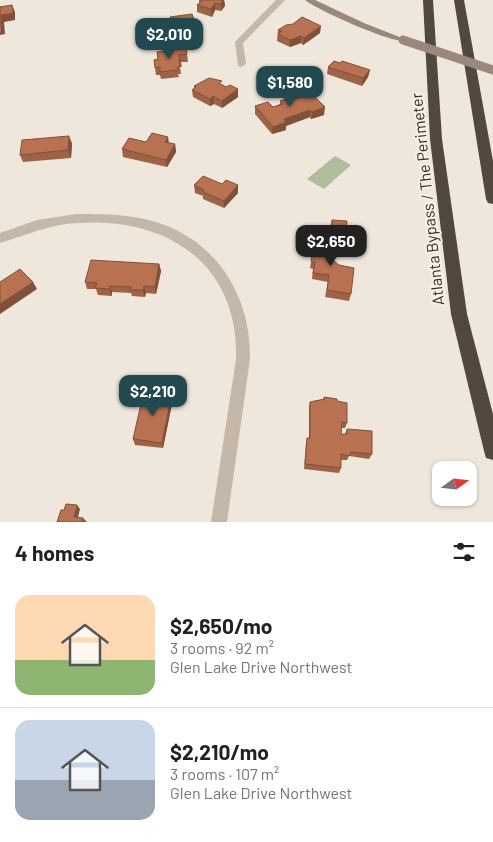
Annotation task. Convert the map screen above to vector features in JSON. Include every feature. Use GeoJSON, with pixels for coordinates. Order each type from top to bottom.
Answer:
{"type":"FeatureCollection","features":[{"type":"Feature","properties":{"kind":"highway"},"geometry":{"type":"LineString","coordinates":[[424,0],[430,19]]}},
{"type":"Feature","properties":{"kind":"highway","name":"Atlanta Bypass / The Perimeter"},"geometry":{"type":"LineString","coordinates":[[428,0],[436,139],[459,314],[493,451]]}},
{"type":"Feature","properties":{"kind":"highway"},"geometry":{"type":"LineString","coordinates":[[459,0],[493,198]]}},
{"type":"Feature","properties":{"kind":"street"},"geometry":{"type":"LineString","coordinates":[[241,64],[239,42],[280,0]]}},
{"type":"Feature","properties":{"kind":"street"},"geometry":{"type":"LineString","coordinates":[[308,0],[361,25],[493,70]]}},
{"type":"Feature","properties":{"kind":"street"},"geometry":{"type":"LineString","coordinates":[[0,238],[44,223],[65,219],[89,217],[118,218],[151,225],[181,238],[205,256],[216,268],[233,296],[238,310],[243,342],[242,371],[219,522]]}},
{"type":"Feature","properties":{"kind":"green space"},"geometry":{"type":"Polygon","coordinates":[[[335,156],[351,165],[324,189],[307,179],[335,156]]]}},
{"type":"Feature","properties":{"kind":"building"},"geometry":{"type":"Polygon","coordinates":[[[203,0],[223,0],[221,4],[215,3],[211,9],[197,5],[203,0]]]}},
{"type":"Feature","properties":{"kind":"building"},"geometry":{"type":"Polygon","coordinates":[[[12,5],[13,13],[1,15],[2,27],[0,27],[0,7],[12,5]]]}},
{"type":"Feature","properties":{"kind":"building"},"geometry":{"type":"Polygon","coordinates":[[[192,14],[196,25],[175,28],[170,17],[192,14]]]}},
{"type":"Feature","properties":{"kind":"building"},"geometry":{"type":"Polygon","coordinates":[[[302,17],[321,26],[304,38],[301,36],[290,40],[278,34],[282,31],[278,30],[286,25],[293,24],[302,17]]]}},
{"type":"Feature","properties":{"kind":"building"},"geometry":{"type":"Polygon","coordinates":[[[186,48],[187,54],[178,55],[181,60],[179,60],[180,67],[177,67],[178,70],[160,72],[160,67],[155,68],[154,60],[158,59],[157,52],[186,48]]]}},
{"type":"Feature","properties":{"kind":"building"},"geometry":{"type":"Polygon","coordinates":[[[334,61],[340,63],[342,61],[370,70],[363,78],[328,67],[334,61]]]}},
{"type":"Feature","properties":{"kind":"building"},"geometry":{"type":"Polygon","coordinates":[[[209,78],[222,81],[219,83],[226,87],[230,85],[238,89],[222,101],[213,96],[210,99],[192,90],[196,87],[194,86],[209,78]]]}},
{"type":"Feature","properties":{"kind":"building"},"geometry":{"type":"Polygon","coordinates":[[[307,89],[325,107],[284,119],[286,122],[273,127],[255,106],[268,102],[273,107],[283,104],[280,101],[299,98],[294,93],[307,89]]]}},
{"type":"Feature","properties":{"kind":"building"},"geometry":{"type":"Polygon","coordinates":[[[152,133],[168,137],[165,142],[175,144],[166,160],[122,149],[129,138],[146,142],[152,133]]]}},
{"type":"Feature","properties":{"kind":"building"},"geometry":{"type":"Polygon","coordinates":[[[69,136],[68,150],[20,155],[22,140],[69,136]]]}},
{"type":"Feature","properties":{"kind":"building"},"geometry":{"type":"Polygon","coordinates":[[[203,176],[222,184],[226,180],[238,185],[224,201],[203,192],[204,190],[194,185],[203,176]]]}},
{"type":"Feature","properties":{"kind":"building"},"geometry":{"type":"Polygon","coordinates":[[[332,220],[347,221],[346,237],[331,235],[332,220]]]}},
{"type":"Feature","properties":{"kind":"building"},"geometry":{"type":"Polygon","coordinates":[[[315,236],[333,238],[330,258],[339,265],[354,268],[351,294],[327,290],[329,275],[313,273],[315,262],[311,261],[315,236]]]}},
{"type":"Feature","properties":{"kind":"building"},"geometry":{"type":"Polygon","coordinates":[[[91,260],[159,264],[155,287],[144,286],[143,290],[130,290],[131,287],[110,286],[109,289],[95,288],[97,283],[85,282],[91,260]]]}},
{"type":"Feature","properties":{"kind":"building"},"geometry":{"type":"Polygon","coordinates":[[[20,269],[33,282],[0,304],[0,282],[20,269]]]}},
{"type":"Feature","properties":{"kind":"building"},"geometry":{"type":"Polygon","coordinates":[[[144,391],[172,393],[162,443],[133,439],[144,391]]]}},
{"type":"Feature","properties":{"kind":"building"},"geometry":{"type":"Polygon","coordinates":[[[324,397],[347,403],[347,423],[342,422],[341,434],[347,434],[347,429],[372,431],[372,454],[351,452],[349,456],[341,454],[341,468],[305,464],[307,438],[310,438],[310,402],[325,399],[324,397]]]}},
{"type":"Feature","properties":{"kind":"building"},"geometry":{"type":"Polygon","coordinates":[[[66,504],[77,505],[74,517],[83,518],[82,522],[57,522],[61,510],[64,510],[66,504]]]}}]}
